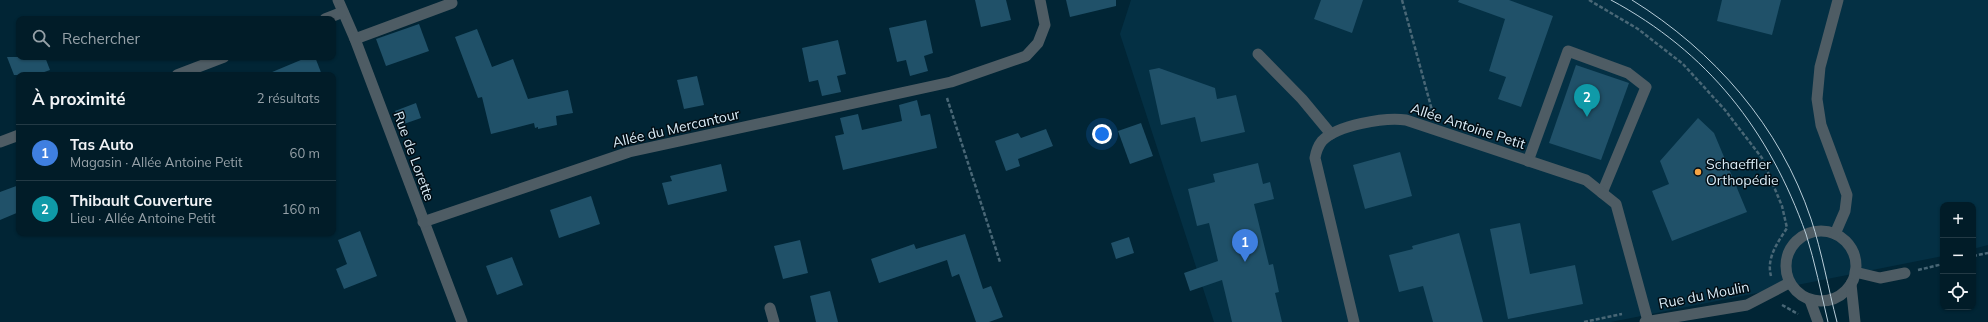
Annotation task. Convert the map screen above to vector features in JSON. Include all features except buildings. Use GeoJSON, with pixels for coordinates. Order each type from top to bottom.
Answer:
{"type":"FeatureCollection","features":[{"type":"Feature","properties":{"kind":"street","name":"Rue de Lorette"},"geometry":{"type":"LineString","coordinates":[[338,0],[355,39],[462,322]]}},
{"type":"Feature","properties":{"kind":"street","name":"Allée du Mercantour"},"geometry":{"type":"LineString","coordinates":[[423,222],[629,152],[942,84],[1026,56],[1038,43],[1045,25],[1040,0]]}},
{"type":"Feature","properties":{"kind":"street"},"geometry":{"type":"LineString","coordinates":[[1835,234],[1845,211],[1847,195],[1821,125],[1817,100],[1820,67],[1838,0]]}},
{"type":"Feature","properties":{"kind":"street"},"geometry":{"type":"LineString","coordinates":[[355,39],[452,3]]}},
{"type":"Feature","properties":{"kind":"street"},"geometry":{"type":"LineString","coordinates":[[333,16],[343,12]]}},
{"type":"Feature","properties":{"kind":"street"},"geometry":{"type":"LineString","coordinates":[[1528,161],[1568,51],[1628,72],[1646,87],[1602,193]]}},
{"type":"Feature","properties":{"kind":"street"},"geometry":{"type":"LineString","coordinates":[[1258,54],[1302,99],[1331,134]]}},
{"type":"Feature","properties":{"kind":"street"},"geometry":{"type":"LineString","coordinates":[[185,72],[216,60]]}},
{"type":"Feature","properties":{"kind":"street","name":"Allée Antoine Petit"},"geometry":{"type":"LineString","coordinates":[[1354,322],[1315,158],[1321,142],[1331,134],[1346,127],[1394,118],[1406,120],[1438,132],[1586,180],[1616,204],[1646,322]]}},
{"type":"Feature","properties":{"kind":"street"},"geometry":{"type":"LineString","coordinates":[[0,142],[16,136]]}},
{"type":"Feature","properties":{"kind":"street"},"geometry":{"type":"LineString","coordinates":[[1815,231],[1835,234],[1849,246],[1854,254],[1855,272],[1851,284],[1846,291],[1831,300],[1810,300],[1795,290],[1790,283],[1786,272],[1786,261],[1789,250],[1796,241],[1806,234],[1815,231]]}},
{"type":"Feature","properties":{"kind":"street"},"geometry":{"type":"LineString","coordinates":[[1855,272],[1880,278],[1905,273]]}},
{"type":"Feature","properties":{"kind":"street","name":"Rue du Moulin"},"geometry":{"type":"LineString","coordinates":[[1646,322],[1747,305],[1790,283]]}},
{"type":"Feature","properties":{"kind":"street"},"geometry":{"type":"LineString","coordinates":[[1851,284],[1855,322]]}},
{"type":"Feature","properties":{"kind":"street"},"geometry":{"type":"LineString","coordinates":[[1810,300],[1818,322]]}},
{"type":"Feature","properties":{"kind":"street"},"geometry":{"type":"LineString","coordinates":[[770,308],[774,322]]}},
{"type":"Feature","properties":{"kind":"path"},"geometry":{"type":"LineString","coordinates":[[1402,0],[1438,132]]}},
{"type":"Feature","properties":{"kind":"path"},"geometry":{"type":"LineString","coordinates":[[1589,0],[1638,29],[1683,64],[1725,110],[1762,158],[1782,206],[1787,228],[1774,248],[1771,260],[1770,273],[1776,290]]}},
{"type":"Feature","properties":{"kind":"path"},"geometry":{"type":"LineString","coordinates":[[942,84],[1000,262]]}},
{"type":"Feature","properties":{"kind":"path"},"geometry":{"type":"LineString","coordinates":[[1976,255],[1988,253]]}},
{"type":"Feature","properties":{"kind":"path"},"geometry":{"type":"LineString","coordinates":[[1905,273],[1940,265]]}},
{"type":"Feature","properties":{"kind":"path"},"geometry":{"type":"LineString","coordinates":[[1783,306],[1799,314],[1801,317]]}},
{"type":"Feature","properties":{"kind":"path"},"geometry":{"type":"LineString","coordinates":[[1584,322],[1622,314]]}},
{"type":"Feature","properties":{"kind":"shaded area"},"geometry":{"type":"Polygon","coordinates":[[[1131,0],[1988,0],[1988,245],[1976,248],[1976,202],[1940,202],[1940,257],[1611,322],[1214,322],[1120,34],[1131,0]]]}},
{"type":"Feature","properties":{"kind":"tram line"},"geometry":{"type":"LineString","coordinates":[[1611,0],[1646,21],[1677,44],[1706,69],[1754,128],[1774,161],[1791,196],[1806,234],[1828,322]]}},
{"type":"Feature","properties":{"kind":"tram line"},"geometry":{"type":"LineString","coordinates":[[1632,0],[1662,20],[1716,67],[1741,94],[1762,122],[1798,185],[1811,219],[1837,322]]}},
{"type":"Feature","properties":{"kind":"place","name":"Thibault Couverture"},"geometry":{"type":"Point","coordinates":[1587,117]}},
{"type":"Feature","properties":{"kind":"place","name":"Schaeffler Orthopédie"},"geometry":{"type":"Point","coordinates":[1698,172]}},
{"type":"Feature","properties":{"kind":"place","name":"Tas Auto"},"geometry":{"type":"Point","coordinates":[1245,262]}}]}
